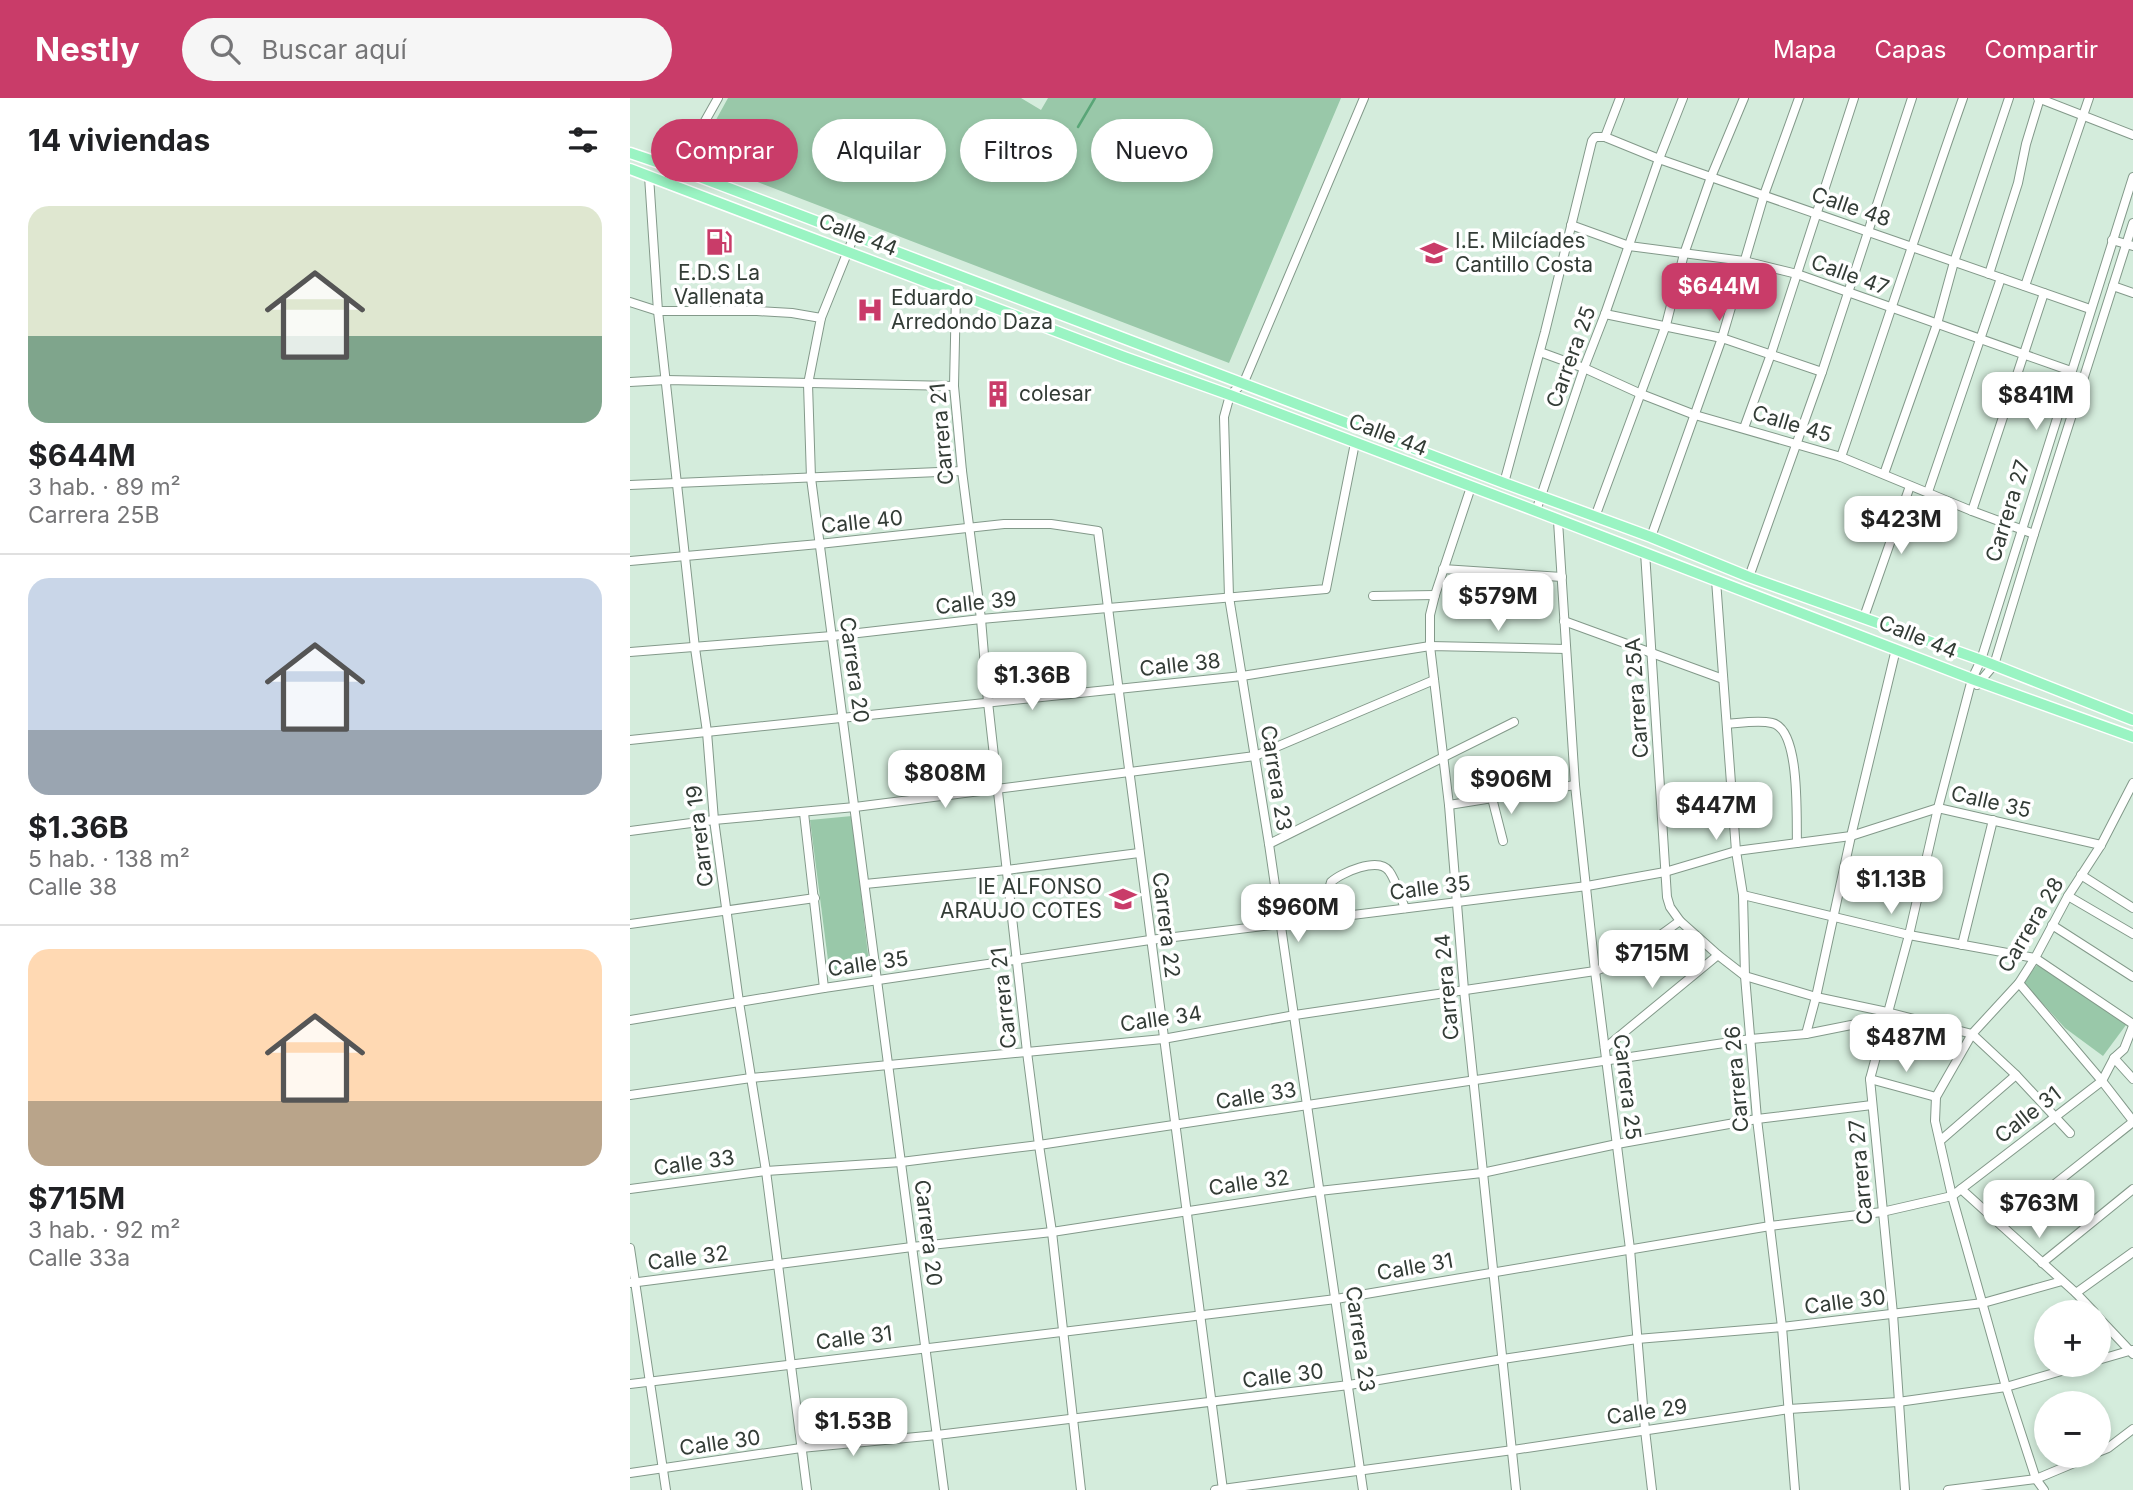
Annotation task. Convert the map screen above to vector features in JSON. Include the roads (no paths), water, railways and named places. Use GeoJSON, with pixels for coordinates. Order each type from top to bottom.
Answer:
{"type":"FeatureCollection","features":[{"type":"Feature","properties":{"kind":"main road","name":"Calle 44"},"geometry":{"type":"LineString","coordinates":[[630,153],[651,160]]}},
{"type":"Feature","properties":{"kind":"main road","name":"Calle 44"},"geometry":{"type":"LineString","coordinates":[[630,169],[1645,552],[1976,680],[2133,737]]}},
{"type":"Feature","properties":{"kind":"main road","name":"Calle 44"},"geometry":{"type":"LineString","coordinates":[[712,182],[1541,495],[1749,577],[1981,660],[2133,720]]}},
{"type":"Feature","properties":{"kind":"street"},"geometry":{"type":"LineString","coordinates":[[706,119],[718,98]]}},
{"type":"Feature","properties":{"kind":"street"},"geometry":{"type":"LineString","coordinates":[[1230,395],[1244,382],[1364,98]]}},
{"type":"Feature","properties":{"kind":"street"},"geometry":{"type":"LineString","coordinates":[[1504,483],[1540,352],[1592,141],[1595,137],[1603,137],[1620,98]]}},
{"type":"Feature","properties":{"kind":"street"},"geometry":{"type":"LineString","coordinates":[[1672,98],[1683,99]]}},
{"type":"Feature","properties":{"kind":"street"},"geometry":{"type":"LineString","coordinates":[[1595,517],[1666,325],[1684,254],[1710,177],[1744,98]]}},
{"type":"Feature","properties":{"kind":"street"},"geometry":{"type":"LineString","coordinates":[[1651,537],[1722,338],[1764,195],[1800,98]]}},
{"type":"Feature","properties":{"kind":"street"},"geometry":{"type":"LineString","coordinates":[[1744,428],[1771,354],[1854,98]]}},
{"type":"Feature","properties":{"kind":"street"},"geometry":{"type":"LineString","coordinates":[[1749,577],[1822,372],[1912,98]]}},
{"type":"Feature","properties":{"kind":"street"},"geometry":{"type":"LineString","coordinates":[[1840,457],[1892,308],[1910,246],[1963,98]]}},
{"type":"Feature","properties":{"kind":"street"},"geometry":{"type":"LineString","coordinates":[[1884,474],[1937,324],[1954,262],[2009,98]]}},
{"type":"Feature","properties":{"kind":"street"},"geometry":{"type":"LineString","coordinates":[[1989,274],[2018,183],[2039,98],[2133,135]]}},
{"type":"Feature","properties":{"kind":"street"},"geometry":{"type":"LineString","coordinates":[[2025,286],[2089,98]]}},
{"type":"Feature","properties":{"kind":"street","name":"Carrera 25"},"geometry":{"type":"LineString","coordinates":[[1536,511],[1584,368],[1683,99]]}},
{"type":"Feature","properties":{"kind":"street","name":"Calle 48"},"geometry":{"type":"LineString","coordinates":[[1603,137],[2090,309]]}},
{"type":"Feature","properties":{"kind":"street","name":"Carrera 19"},"geometry":{"type":"LineString","coordinates":[[649,176],[658,311],[695,648],[707,732],[714,820],[766,1171],[807,1490]]}},
{"type":"Feature","properties":{"kind":"street","name":"Carrera 27"},"geometry":{"type":"LineString","coordinates":[[1905,1490],[1870,1079],[1969,695],[1976,680],[2133,177]]}},
{"type":"Feature","properties":{"kind":"street","name":"Carrera 27"},"geometry":{"type":"LineString","coordinates":[[1976,680],[1994,665],[2113,286],[2130,245],[2133,223]]}},
{"type":"Feature","properties":{"kind":"street","name":"Calle 47"},"geometry":{"type":"LineString","coordinates":[[1571,225],[1629,246],[1744,261],[1797,274],[2071,371]]}},
{"type":"Feature","properties":{"kind":"street","name":"Carrera 20"},"geometry":{"type":"LineString","coordinates":[[854,236],[821,318],[808,384],[811,478],[944,1490]]}},
{"type":"Feature","properties":{"kind":"street"},"geometry":{"type":"LineString","coordinates":[[2112,240],[2130,245]]}},
{"type":"Feature","properties":{"kind":"street"},"geometry":{"type":"LineString","coordinates":[[1928,492],[2001,278]]}},
{"type":"Feature","properties":{"kind":"street"},"geometry":{"type":"LineString","coordinates":[[2113,286],[2133,293]]}},
{"type":"Feature","properties":{"kind":"street","name":"Carrera 21"},"geometry":{"type":"LineString","coordinates":[[956,293],[954,386],[962,471],[981,619],[1027,1052],[1052,1232],[1081,1490]]}},
{"type":"Feature","properties":{"kind":"street"},"geometry":{"type":"LineString","coordinates":[[1972,511],[2044,293]]}},
{"type":"Feature","properties":{"kind":"street"},"geometry":{"type":"LineString","coordinates":[[630,302],[658,311],[757,311],[821,318]]}},
{"type":"Feature","properties":{"kind":"street"},"geometry":{"type":"LineString","coordinates":[[1605,314],[1722,338],[1822,372]]}},
{"type":"Feature","properties":{"kind":"street","name":"Calle 45"},"geometry":{"type":"LineString","coordinates":[[1540,352],[1695,415],[1840,457],[2034,534]]}},
{"type":"Feature","properties":{"kind":"street"},"geometry":{"type":"LineString","coordinates":[[630,382],[666,380],[954,386]]}},
{"type":"Feature","properties":{"kind":"street","name":"Carrera 23"},"geometry":{"type":"LineString","coordinates":[[1230,395],[1224,417],[1229,597],[1295,1015],[1363,1490]]}},
{"type":"Feature","properties":{"kind":"street","name":"Calle 39"},"geometry":{"type":"LineString","coordinates":[[630,652],[832,636],[981,619],[1326,589],[1354,443]]}},
{"type":"Feature","properties":{"kind":"street"},"geometry":{"type":"LineString","coordinates":[[630,485],[962,471]]}},
{"type":"Feature","properties":{"kind":"street"},"geometry":{"type":"LineString","coordinates":[[1864,617],[1910,486]]}},
{"type":"Feature","properties":{"kind":"street","name":"Carrera 24"},"geometry":{"type":"LineString","coordinates":[[1471,487],[1435,595],[1430,615],[1430,646],[1449,805],[1464,990],[1516,1490]]}},
{"type":"Feature","properties":{"kind":"street","name":"Carrera 25"},"geometry":{"type":"LineString","coordinates":[[1558,521],[1575,785],[1630,1249],[1652,1490]]}},
{"type":"Feature","properties":{"kind":"street","name":"Calle 40"},"geometry":{"type":"LineString","coordinates":[[630,561],[1004,524],[1051,524],[1098,531]]}},
{"type":"Feature","properties":{"kind":"street","name":"Carrera 22"},"geometry":{"type":"LineString","coordinates":[[1098,531],[1211,1402],[1220,1490]]}},
{"type":"Feature","properties":{"kind":"street","name":"Carrera 25A"},"geometry":{"type":"LineString","coordinates":[[1645,552],[1667,897],[1670,907],[1680,921],[1745,976]]}},
{"type":"Feature","properties":{"kind":"street"},"geometry":{"type":"LineString","coordinates":[[1443,569],[1562,577]]}},
{"type":"Feature","properties":{"kind":"street","name":"Carrera 26"},"geometry":{"type":"LineString","coordinates":[[1716,580],[1736,851],[1743,895],[1745,976],[1757,1119],[1782,1327],[1795,1490]]}},
{"type":"Feature","properties":{"kind":"street"},"geometry":{"type":"LineString","coordinates":[[1373,596],[1435,595]]}},
{"type":"Feature","properties":{"kind":"street"},"geometry":{"type":"LineString","coordinates":[[1564,621],[1723,679]]}},
{"type":"Feature","properties":{"kind":"street","name":"Calle 38"},"geometry":{"type":"LineString","coordinates":[[630,740],[1242,676],[1430,646],[1566,649]]}},
{"type":"Feature","properties":{"kind":"street"},"geometry":{"type":"LineString","coordinates":[[1805,1034],[1816,997],[1896,649]]}},
{"type":"Feature","properties":{"kind":"street"},"geometry":{"type":"LineString","coordinates":[[630,831],[855,807],[1255,756],[1434,680]]}},
{"type":"Feature","properties":{"kind":"street"},"geometry":{"type":"LineString","coordinates":[[1269,844],[1514,722]]}},
{"type":"Feature","properties":{"kind":"street"},"geometry":{"type":"LineString","coordinates":[[1727,723],[1772,723],[1783,731],[1793,757],[1797,843]]}},
{"type":"Feature","properties":{"kind":"street","name":"Carrera 28"},"geometry":{"type":"LineString","coordinates":[[1936,1097],[1972,1034],[2019,983],[2035,958],[2068,896],[2101,845],[2133,783]]}},
{"type":"Feature","properties":{"kind":"street"},"geometry":{"type":"LineString","coordinates":[[1449,805],[1575,785]]}},
{"type":"Feature","properties":{"kind":"street"},"geometry":{"type":"LineString","coordinates":[[1492,798],[1503,841]]}},
{"type":"Feature","properties":{"kind":"street","name":"Calle 35"},"geometry":{"type":"LineString","coordinates":[[630,1020],[824,988],[1150,940],[1587,887],[1665,872],[1736,851],[1851,836],[1938,808],[2101,845]]}},
{"type":"Feature","properties":{"kind":"street"},"geometry":{"type":"LineString","coordinates":[[804,813],[824,988]]}},
{"type":"Feature","properties":{"kind":"street"},"geometry":{"type":"LineString","coordinates":[[1962,945],[1993,820]]}},
{"type":"Feature","properties":{"kind":"street"},"geometry":{"type":"LineString","coordinates":[[865,884],[1139,853]]}},
{"type":"Feature","properties":{"kind":"street"},"geometry":{"type":"LineString","coordinates":[[1327,918],[1325,903],[1331,882],[1349,871],[1374,865],[1389,870],[1405,908]]}},
{"type":"Feature","properties":{"kind":"street"},"geometry":{"type":"LineString","coordinates":[[2081,875],[2133,908]]}},
{"type":"Feature","properties":{"kind":"street"},"geometry":{"type":"LineString","coordinates":[[1743,895],[1909,935],[2035,958],[2133,1025]]}},
{"type":"Feature","properties":{"kind":"street"},"geometry":{"type":"LineString","coordinates":[[2068,896],[2133,934]]}},
{"type":"Feature","properties":{"kind":"street"},"geometry":{"type":"LineString","coordinates":[[630,924],[815,898]]}},
{"type":"Feature","properties":{"kind":"street","name":"Calle 34"},"geometry":{"type":"LineString","coordinates":[[630,1095],[751,1079],[1163,1039],[1295,1015],[1595,971],[1612,966],[1680,921]]}},
{"type":"Feature","properties":{"kind":"street"},"geometry":{"type":"LineString","coordinates":[[2052,925],[2133,977]]}},
{"type":"Feature","properties":{"kind":"street"},"geometry":{"type":"LineString","coordinates":[[1605,1048],[1718,955]]}},
{"type":"Feature","properties":{"kind":"street"},"geometry":{"type":"LineString","coordinates":[[1745,976],[1886,1015]]}},
{"type":"Feature","properties":{"kind":"street"},"geometry":{"type":"LineString","coordinates":[[2002,1226],[2133,1122],[2019,983]]}},
{"type":"Feature","properties":{"kind":"street","name":"Calle 33"},"geometry":{"type":"LineString","coordinates":[[630,1189],[766,1171],[901,1162],[1039,1145],[1751,1039],[1805,1034],[1886,1015],[1972,1034]]}},
{"type":"Feature","properties":{"kind":"street","name":"Calle 31"},"geometry":{"type":"LineString","coordinates":[[630,1384],[1336,1299],[1770,1226],[1882,1212],[1952,1196],[2102,1081],[2114,1058],[2124,1049],[2133,1025]]}},
{"type":"Feature","properties":{"kind":"street"},"geometry":{"type":"LineString","coordinates":[[1972,1034],[2016,1075],[2070,1133]]}},
{"type":"Feature","properties":{"kind":"street"},"geometry":{"type":"LineString","coordinates":[[2124,1049],[2133,1054]]}},
{"type":"Feature","properties":{"kind":"street"},"geometry":{"type":"LineString","coordinates":[[2114,1058],[2133,1079]]}},
{"type":"Feature","properties":{"kind":"street"},"geometry":{"type":"LineString","coordinates":[[1941,1140],[2016,1075]]}},
{"type":"Feature","properties":{"kind":"street"},"geometry":{"type":"LineString","coordinates":[[1870,1079],[1936,1097],[1935,1121],[1952,1196],[2006,1387],[2036,1479],[2044,1490]]}},
{"type":"Feature","properties":{"kind":"street","name":"Calle 32"},"geometry":{"type":"LineString","coordinates":[[633,1282],[1052,1232],[1319,1191],[1482,1173],[1617,1144],[1757,1119],[1872,1105]]}},
{"type":"Feature","properties":{"kind":"street"},"geometry":{"type":"LineString","coordinates":[[1961,1189],[2083,1300]]}},
{"type":"Feature","properties":{"kind":"street"},"geometry":{"type":"LineString","coordinates":[[2042,1263],[2133,1189]]}},
{"type":"Feature","properties":{"kind":"street"},"geometry":{"type":"LineString","coordinates":[[630,1248],[666,1490]]}},
{"type":"Feature","properties":{"kind":"street"},"geometry":{"type":"LineString","coordinates":[[2076,1293],[2133,1252]]}},
{"type":"Feature","properties":{"kind":"street","name":"Calle 30"},"geometry":{"type":"LineString","coordinates":[[630,1473],[801,1448],[937,1435],[1349,1385],[1637,1339],[1782,1327],[1983,1303],[2062,1281]]}},
{"type":"Feature","properties":{"kind":"street"},"geometry":{"type":"LineString","coordinates":[[2111,1330],[2132,1351]]}},
{"type":"Feature","properties":{"kind":"street"},"geometry":{"type":"LineString","coordinates":[[2111,1357],[2132,1351]]}},
{"type":"Feature","properties":{"kind":"street","name":"Calle 29"},"geometry":{"type":"LineString","coordinates":[[1220,1490],[1789,1409],[1898,1402],[2006,1387],[2041,1377]]}},
{"type":"Feature","properties":{"kind":"street"},"geometry":{"type":"LineString","coordinates":[[2111,1446],[2133,1429]]}},
{"type":"Feature","properties":{"kind":"street"},"geometry":{"type":"LineString","coordinates":[[1948,1490],[2036,1479],[2062,1468]]}},
{"type":"Feature","properties":{"kind":"waterway"},"geometry":{"type":"LineString","coordinates":[[1078,127],[1095,98]]}},
{"type":"Feature","properties":{"kind":"place","name":"E.D.S La Vallenata"},"geometry":{"type":"Point","coordinates":[719,242]}},
{"type":"Feature","properties":{"kind":"place","name":"I.E. Milcíades Cantillo Costa"},"geometry":{"type":"Point","coordinates":[1434,253]}},
{"type":"Feature","properties":{"kind":"place","name":"Eduardo Arredondo Daza"},"geometry":{"type":"Point","coordinates":[870,310]}},
{"type":"Feature","properties":{"kind":"place","name":"colesar"},"geometry":{"type":"Point","coordinates":[998,394]}},
{"type":"Feature","properties":{"kind":"place","name":"IE ALFONSO ARAUJO COTES"},"geometry":{"type":"Point","coordinates":[1123,899]}}]}
